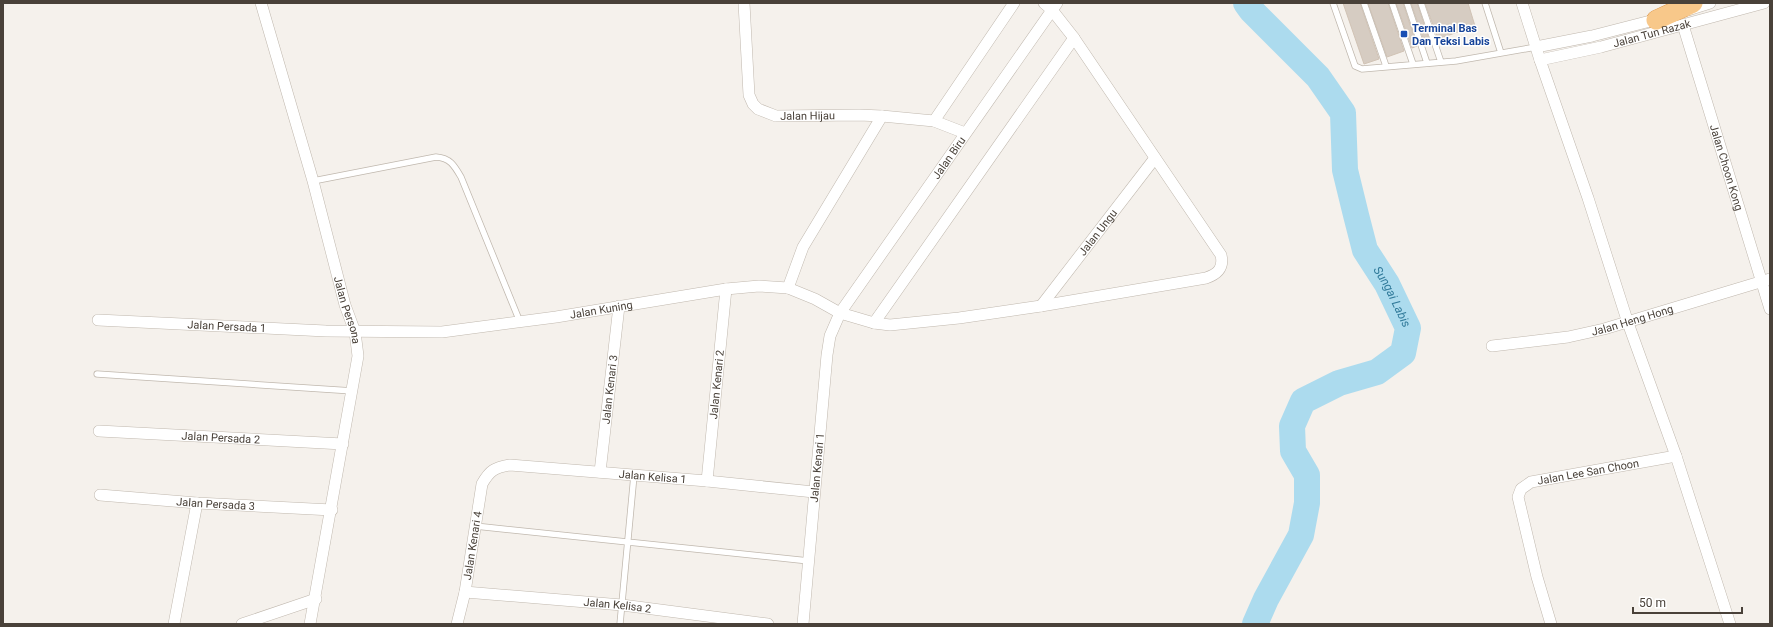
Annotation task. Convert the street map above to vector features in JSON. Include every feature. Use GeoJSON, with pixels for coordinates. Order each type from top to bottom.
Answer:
{"type":"FeatureCollection","features":[{"type":"Feature","properties":{"kind":"highway"},"geometry":{"type":"LineString","coordinates":[[1656,20],[1693,3]]}},
{"type":"Feature","properties":{"kind":"street","name":"Jalan Persona"},"geometry":{"type":"LineString","coordinates":[[261,3],[313,181],[346,305],[355,332],[358,356],[332,510],[310,624]]}},
{"type":"Feature","properties":{"kind":"street","name":"Jalan Hijau"},"geometry":{"type":"LineString","coordinates":[[744,3],[749,95],[753,104],[758,109],[776,116],[859,114],[934,121],[965,133]]}},
{"type":"Feature","properties":{"kind":"street"},"geometry":{"type":"LineString","coordinates":[[934,121],[1014,3]]}},
{"type":"Feature","properties":{"kind":"street"},"geometry":{"type":"LineString","coordinates":[[1522,3],[1540,60],[1588,198],[1628,323],[1676,456],[1730,624]]}},
{"type":"Feature","properties":{"kind":"street","name":"Jalan Tun Razak"},"geometry":{"type":"LineString","coordinates":[[1536,48],[1656,20],[1710,3]]}},
{"type":"Feature","properties":{"kind":"street","name":"Jalan Tun Razak"},"geometry":{"type":"LineString","coordinates":[[1540,60],[1601,47],[1764,3]]}},
{"type":"Feature","properties":{"kind":"street"},"geometry":{"type":"LineString","coordinates":[[1051,5],[1155,158]]}},
{"type":"Feature","properties":{"kind":"street","name":"Jalan Biru"},"geometry":{"type":"LineString","coordinates":[[840,313],[965,133],[1051,5]]}},
{"type":"Feature","properties":{"kind":"street","name":"Jalan Choon Kong"},"geometry":{"type":"LineString","coordinates":[[1683,25],[1766,280],[1770,309]]}},
{"type":"Feature","properties":{"kind":"street"},"geometry":{"type":"LineString","coordinates":[[874,322],[1074,38]]}},
{"type":"Feature","properties":{"kind":"street"},"geometry":{"type":"LineString","coordinates":[[788,288],[803,247],[882,116]]}},
{"type":"Feature","properties":{"kind":"street","name":"Jalan Kuning"},"geometry":{"type":"LineString","coordinates":[[355,332],[442,332],[520,322],[726,289],[759,286],[788,288],[816,299],[840,313],[874,322],[890,324],[960,318],[1041,306],[1214,276],[1221,269],[1223,262],[1221,255],[1155,158]]}},
{"type":"Feature","properties":{"kind":"street","name":"Jalan Ungu"},"geometry":{"type":"LineString","coordinates":[[1041,306],[1155,158]]}},
{"type":"Feature","properties":{"kind":"street","name":"Jalan Heng Hong"},"geometry":{"type":"LineString","coordinates":[[1492,346],[1568,337],[1628,323],[1766,280]]}},
{"type":"Feature","properties":{"kind":"street","name":"Jalan Kenari 2"},"geometry":{"type":"LineString","coordinates":[[707,481],[726,289]]}},
{"type":"Feature","properties":{"kind":"street","name":"Jalan Kenari 3"},"geometry":{"type":"LineString","coordinates":[[600,472],[619,306]]}},
{"type":"Feature","properties":{"kind":"street","name":"Jalan Kenari 1"},"geometry":{"type":"LineString","coordinates":[[803,624],[827,354],[830,336],[840,313]]}},
{"type":"Feature","properties":{"kind":"street","name":"Jalan Persada 1"},"geometry":{"type":"LineString","coordinates":[[98,320],[355,332]]}},
{"type":"Feature","properties":{"kind":"street","name":"Jalan Persada 2"},"geometry":{"type":"LineString","coordinates":[[99,431],[343,444]]}},
{"type":"Feature","properties":{"kind":"street","name":"Jalan Lee San Choon"},"geometry":{"type":"LineString","coordinates":[[1551,624],[1537,577],[1521,512],[1518,497],[1521,489],[1531,482],[1676,456]]}},
{"type":"Feature","properties":{"kind":"street","name":"Jalan Kelisa 1"},"geometry":{"type":"LineString","coordinates":[[492,470],[510,465],[707,481],[814,492]]}},
{"type":"Feature","properties":{"kind":"street","name":"Jalan Kenari 4"},"geometry":{"type":"LineString","coordinates":[[457,624],[465,592],[482,484],[492,470]]}},
{"type":"Feature","properties":{"kind":"street","name":"Jalan Persada 3"},"geometry":{"type":"LineString","coordinates":[[100,495],[197,503],[332,510]]}},
{"type":"Feature","properties":{"kind":"street"},"geometry":{"type":"LineString","coordinates":[[174,624],[197,503]]}},
{"type":"Feature","properties":{"kind":"street","name":"Jalan Kelisa 2"},"geometry":{"type":"LineString","coordinates":[[465,592],[622,605],[768,624]]}},
{"type":"Feature","properties":{"kind":"street"},"geometry":{"type":"LineString","coordinates":[[242,624],[316,599]]}},
{"type":"Feature","properties":{"kind":"lane"},"geometry":{"type":"LineString","coordinates":[[1333,3],[1355,66],[1362,69],[1441,62],[1536,48]]}},
{"type":"Feature","properties":{"kind":"lane"},"geometry":{"type":"LineString","coordinates":[[1364,3],[1386,66]]}},
{"type":"Feature","properties":{"kind":"lane"},"geometry":{"type":"LineString","coordinates":[[1392,3],[1413,64]]}},
{"type":"Feature","properties":{"kind":"lane"},"geometry":{"type":"LineString","coordinates":[[1407,3],[1427,63]]}},
{"type":"Feature","properties":{"kind":"lane"},"geometry":{"type":"LineString","coordinates":[[1421,3],[1441,62]]}},
{"type":"Feature","properties":{"kind":"lane"},"geometry":{"type":"LineString","coordinates":[[1485,3],[1501,53]]}},
{"type":"Feature","properties":{"kind":"lane"},"geometry":{"type":"LineString","coordinates":[[313,181],[436,157],[445,158],[450,161],[461,177],[520,322]]}},
{"type":"Feature","properties":{"kind":"lane"},"geometry":{"type":"LineString","coordinates":[[98,374],[353,391]]}},
{"type":"Feature","properties":{"kind":"lane"},"geometry":{"type":"LineString","coordinates":[[620,624],[634,475]]}},
{"type":"Feature","properties":{"kind":"lane"},"geometry":{"type":"LineString","coordinates":[[475,526],[809,561]]}},
{"type":"Feature","properties":{"kind":"building"},"geometry":{"type":"Polygon","coordinates":[[[1343,3],[1360,3],[1379,59],[1364,64],[1343,3]]]}},
{"type":"Feature","properties":{"kind":"building"},"geometry":{"type":"Polygon","coordinates":[[[1368,3],[1388,3],[1404,51],[1387,57],[1368,3]]]}},
{"type":"Feature","properties":{"kind":"building"},"geometry":{"type":"Polygon","coordinates":[[[1396,3],[1403,3],[1417,46],[1412,48],[1396,3]]]}},
{"type":"Feature","properties":{"kind":"building"},"geometry":{"type":"Polygon","coordinates":[[[1411,3],[1417,3],[1430,42],[1425,44],[1411,3]]]}},
{"type":"Feature","properties":{"kind":"building"},"geometry":{"type":"Polygon","coordinates":[[[1425,3],[1468,3],[1475,26],[1438,39],[1425,3]]]}},
{"type":"Feature","properties":{"kind":"waterway","name":"Sungai Labis"},"geometry":{"type":"LineString","coordinates":[[1246,3],[1251,10],[1318,77],[1343,113],[1345,170],[1365,250],[1387,284],[1408,328],[1403,353],[1377,372],[1339,383],[1303,401],[1292,426],[1293,451],[1307,475],[1307,503],[1301,535],[1266,599],[1255,624]]}},
{"type":"Feature","properties":{"kind":"place","name":"Terminal Bas Dan Teksi Labis"},"geometry":{"type":"Point","coordinates":[1404,34]}}]}
